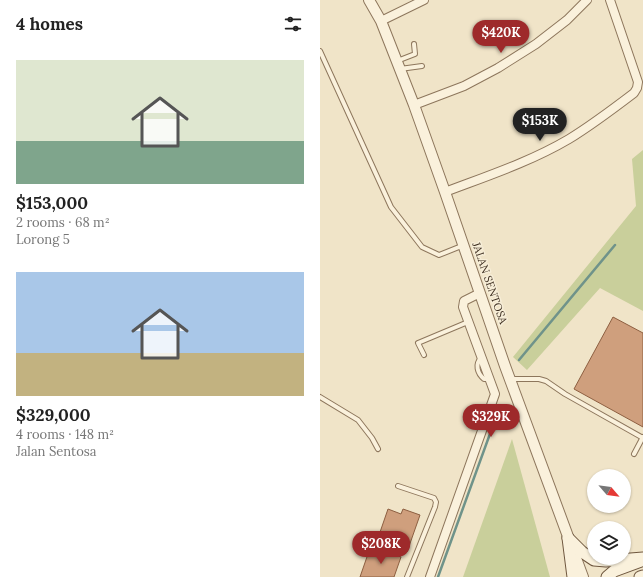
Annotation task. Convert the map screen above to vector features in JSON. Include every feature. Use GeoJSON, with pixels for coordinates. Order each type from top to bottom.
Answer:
{"type":"FeatureCollection","features":[{"type":"Feature","properties":{"kind":"main road"},"geometry":{"type":"LineString","coordinates":[[568,538],[582,552],[594,560],[606,561],[643,559]]}},
{"type":"Feature","properties":{"kind":"main road"},"geometry":{"type":"LineString","coordinates":[[568,538],[572,577]]}},
{"type":"Feature","properties":{"kind":"main road"},"geometry":{"type":"LineString","coordinates":[[608,577],[614,571],[643,559]]}},
{"type":"Feature","properties":{"kind":"street","name":"JALAN SENTOSA"},"geometry":{"type":"LineString","coordinates":[[369,0],[381,21],[414,105],[510,379],[583,577]]}},
{"type":"Feature","properties":{"kind":"street"},"geometry":{"type":"LineString","coordinates":[[381,21],[424,0]]}},
{"type":"Feature","properties":{"kind":"street"},"geometry":{"type":"LineString","coordinates":[[414,105],[464,86],[498,68],[536,44],[567,20],[587,0]]}},
{"type":"Feature","properties":{"kind":"street"},"geometry":{"type":"LineString","coordinates":[[445,192],[528,160],[569,139],[605,115],[634,92],[637,88],[638,82],[610,0]]}},
{"type":"Feature","properties":{"kind":"street"},"geometry":{"type":"LineString","coordinates":[[430,577],[495,397],[491,379],[463,307],[464,300],[480,293]]}},
{"type":"Feature","properties":{"kind":"lane"},"geometry":{"type":"LineString","coordinates":[[398,65],[415,54],[414,44]]}},
{"type":"Feature","properties":{"kind":"lane"},"geometry":{"type":"LineString","coordinates":[[320,51],[391,207],[422,247],[439,255],[464,245]]}},
{"type":"Feature","properties":{"kind":"lane"},"geometry":{"type":"LineString","coordinates":[[398,65],[422,66]]}},
{"type":"Feature","properties":{"kind":"lane"},"geometry":{"type":"LineString","coordinates":[[424,355],[418,343],[469,322]]}},
{"type":"Feature","properties":{"kind":"lane"},"geometry":{"type":"LineString","coordinates":[[510,379],[539,379],[546,381],[565,394],[643,437],[634,454]]}},
{"type":"Feature","properties":{"kind":"lane"},"geometry":{"type":"LineString","coordinates":[[320,396],[358,420],[372,438],[378,449]]}},
{"type":"Feature","properties":{"kind":"lane"},"geometry":{"type":"LineString","coordinates":[[398,486],[434,498],[436,502],[407,577]]}},
{"type":"Feature","properties":{"kind":"green space"},"geometry":{"type":"Polygon","coordinates":[[[643,150],[643,311],[600,288],[527,370],[513,357],[636,206],[632,159],[643,150]]]}},
{"type":"Feature","properties":{"kind":"green space"},"geometry":{"type":"Polygon","coordinates":[[[512,439],[550,577],[463,577],[512,439]]]}},
{"type":"Feature","properties":{"kind":"building"},"geometry":{"type":"Polygon","coordinates":[[[613,317],[643,333],[643,427],[574,389],[613,317]]]}},
{"type":"Feature","properties":{"kind":"building"},"geometry":{"type":"Polygon","coordinates":[[[388,509],[401,514],[403,509],[420,515],[407,552],[389,547],[391,542],[378,538],[388,509]]]}},
{"type":"Feature","properties":{"kind":"building"},"geometry":{"type":"Polygon","coordinates":[[[369,551],[382,556],[384,551],[401,557],[394,577],[360,577],[369,551]]]}},
{"type":"Feature","properties":{"kind":"waterway"},"geometry":{"type":"LineString","coordinates":[[519,360],[615,245]]}},
{"type":"Feature","properties":{"kind":"waterway"},"geometry":{"type":"LineString","coordinates":[[438,577],[499,409]]}}]}
